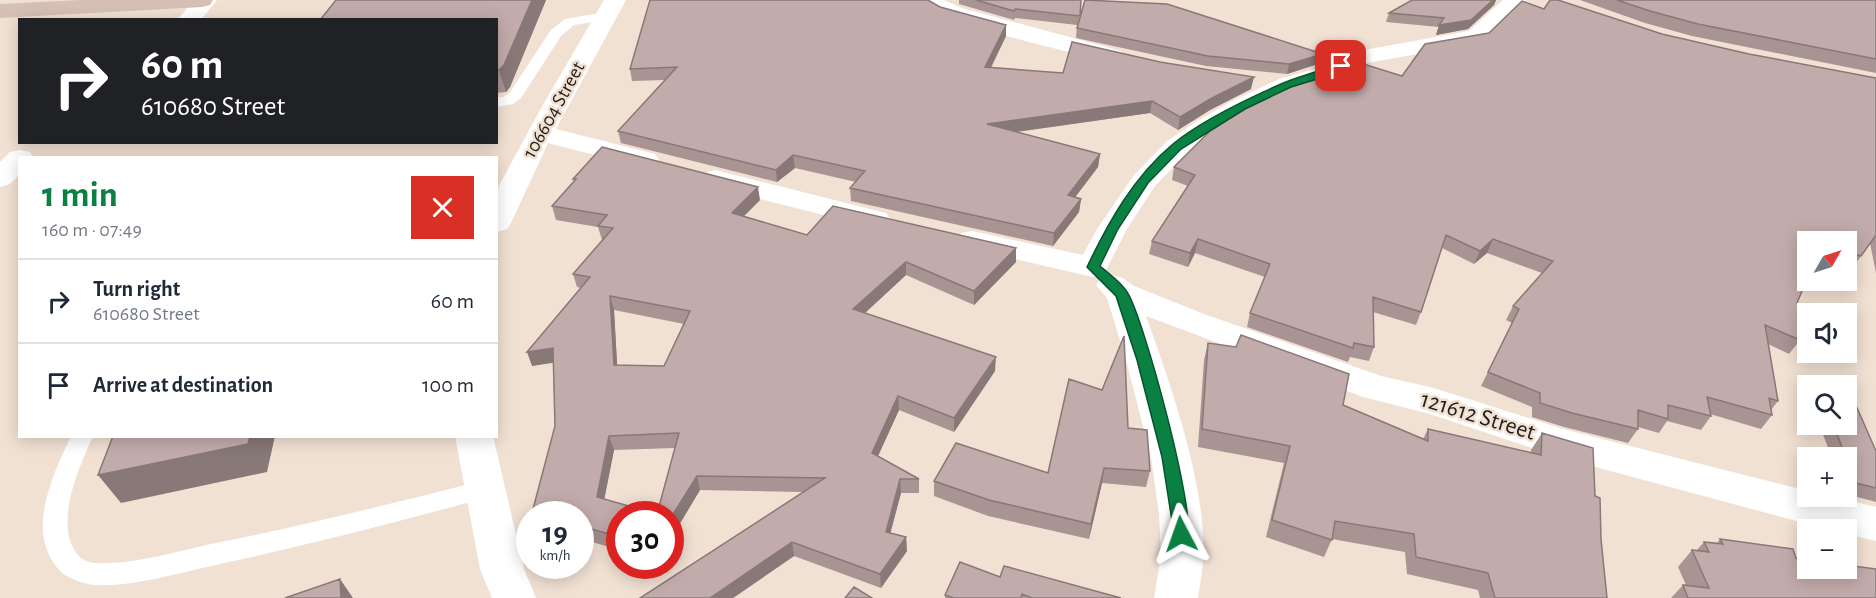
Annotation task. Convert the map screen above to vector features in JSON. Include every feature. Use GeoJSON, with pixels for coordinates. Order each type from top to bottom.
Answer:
{"type":"FeatureCollection","features":[{"type":"Feature","properties":{"kind":"street"},"geometry":{"type":"LineString","coordinates":[[0,11],[204,0]]}},
{"type":"Feature","properties":{"kind":"street"},"geometry":{"type":"LineString","coordinates":[[190,18],[204,0]]}},
{"type":"Feature","properties":{"kind":"street"},"geometry":{"type":"LineString","coordinates":[[926,0],[954,13],[1094,52],[1139,61]]}},
{"type":"Feature","properties":{"kind":"street"},"geometry":{"type":"LineString","coordinates":[[1093,267],[1112,229],[1144,181],[1177,147],[1241,106],[1288,84],[1320,75],[1361,57],[1476,37],[1516,0]]}},
{"type":"Feature","properties":{"kind":"street","name":"106604 Street"},"geometry":{"type":"LineString","coordinates":[[498,218],[512,186],[611,8]]}},
{"type":"Feature","properties":{"kind":"street"},"geometry":{"type":"LineString","coordinates":[[1241,79],[1288,84]]}},
{"type":"Feature","properties":{"kind":"street"},"geometry":{"type":"LineString","coordinates":[[541,133],[900,224]]}},
{"type":"Feature","properties":{"kind":"street"},"geometry":{"type":"LineString","coordinates":[[22,156],[36,144]]}},
{"type":"Feature","properties":{"kind":"street"},"geometry":{"type":"LineString","coordinates":[[0,178],[18,160]]}},
{"type":"Feature","properties":{"kind":"street"},"geometry":{"type":"LineString","coordinates":[[946,234],[1093,267],[1122,294],[1144,360],[1167,447],[1180,513],[1182,556],[1176,598]]}},
{"type":"Feature","properties":{"kind":"street","name":"121612 Street"},"geometry":{"type":"LineString","coordinates":[[1122,294],[1192,322],[1376,388],[1434,401],[1562,443],[1721,486],[1876,524]]}},
{"type":"Feature","properties":{"kind":"street"},"geometry":{"type":"LineString","coordinates":[[474,438],[502,569],[514,598]]}},
{"type":"Feature","properties":{"kind":"lane"},"geometry":{"type":"LineString","coordinates":[[498,102],[508,100],[516,95],[556,33],[564,25],[611,8]]}},
{"type":"Feature","properties":{"kind":"lane"},"geometry":{"type":"LineString","coordinates":[[81,438],[66,472],[56,511],[57,543],[71,566],[93,574],[139,570],[318,533],[485,489]]}},
{"type":"Feature","properties":{"kind":"building"},"geometry":{"type":"Polygon","coordinates":[[[336,0],[532,0],[504,65],[499,70],[498,18],[322,18],[336,0]]]}},
{"type":"Feature","properties":{"kind":"building"},"geometry":{"type":"Polygon","coordinates":[[[650,0],[928,0],[940,7],[1006,25],[985,67],[1063,73],[1072,42],[1160,62],[1254,77],[1180,117],[1152,101],[987,124],[1100,154],[1068,195],[1081,199],[1054,233],[850,188],[865,171],[793,155],[776,170],[618,131],[677,67],[630,69],[650,0]]]}},
{"type":"Feature","properties":{"kind":"building"},"geometry":{"type":"Polygon","coordinates":[[[976,0],[1081,0],[1080,16],[1015,9],[1014,11],[976,0]]]}},
{"type":"Feature","properties":{"kind":"building"},"geometry":{"type":"Polygon","coordinates":[[[1085,0],[1167,4],[1323,54],[1289,64],[1208,56],[1077,28],[1085,0]]]}},
{"type":"Feature","properties":{"kind":"building"},"geometry":{"type":"Polygon","coordinates":[[[1412,0],[1493,0],[1471,20],[1439,25],[1444,18],[1389,13],[1412,0]]]}},
{"type":"Feature","properties":{"kind":"building"},"geometry":{"type":"Polygon","coordinates":[[[1550,0],[1558,0],[1662,34],[1749,54],[1876,78],[1876,235],[1861,256],[1857,255],[1857,231],[1797,231],[1797,291],[1802,291],[1797,303],[1797,339],[1765,325],[1778,401],[1769,398],[1772,415],[1707,397],[1711,416],[1668,405],[1668,419],[1638,410],[1638,429],[1540,403],[1540,393],[1488,372],[1519,309],[1513,306],[1553,261],[1493,239],[1480,251],[1446,235],[1421,312],[1373,297],[1374,347],[1354,343],[1353,348],[1250,313],[1270,264],[1198,239],[1190,253],[1152,241],[1195,175],[1174,167],[1208,133],[1206,132],[1254,101],[1301,79],[1354,61],[1402,76],[1425,44],[1489,33],[1522,1],[1544,9],[1550,0]]]}},
{"type":"Feature","properties":{"kind":"building"},"geometry":{"type":"Polygon","coordinates":[[[1617,0],[1876,0],[1876,59],[1698,24],[1617,0]]]}},
{"type":"Feature","properties":{"kind":"building"},"geometry":{"type":"Polygon","coordinates":[[[602,147],[758,187],[732,213],[807,235],[833,206],[1016,248],[974,291],[906,262],[853,309],[996,357],[954,418],[898,396],[872,453],[919,479],[900,479],[886,532],[906,537],[880,574],[792,542],[710,598],[640,598],[669,579],[684,579],[684,569],[825,478],[697,476],[681,501],[661,501],[679,433],[609,436],[597,497],[611,501],[606,501],[606,533],[594,530],[594,501],[535,501],[555,426],[553,348],[527,352],[590,277],[573,274],[613,228],[598,226],[607,215],[552,206],[576,179],[573,179],[602,147]],[[610,296],[614,365],[664,366],[690,311],[610,296]]]}},
{"type":"Feature","properties":{"kind":"building"},"geometry":{"type":"Polygon","coordinates":[[[1241,335],[1349,374],[1343,405],[1428,441],[1428,429],[1541,455],[1542,433],[1593,448],[1595,496],[1600,498],[1601,539],[1607,598],[1495,598],[1488,573],[1416,557],[1414,534],[1335,521],[1332,540],[1272,520],[1290,446],[1202,429],[1208,343],[1236,347],[1241,335]]]}},
{"type":"Feature","properties":{"kind":"building"},"geometry":{"type":"Polygon","coordinates":[[[1124,336],[1128,428],[1147,430],[1150,471],[1104,468],[1091,524],[989,500],[934,481],[956,443],[1048,473],[1069,379],[1102,390],[1124,336]]]}},
{"type":"Feature","properties":{"kind":"building"},"geometry":{"type":"Polygon","coordinates":[[[1857,408],[1876,451],[1876,488],[1857,483],[1857,447],[1842,447],[1837,435],[1857,435],[1857,408]]]}},
{"type":"Feature","properties":{"kind":"building"},"geometry":{"type":"Polygon","coordinates":[[[112,438],[250,438],[248,444],[98,475],[112,438]]]}},
{"type":"Feature","properties":{"kind":"building"},"geometry":{"type":"Polygon","coordinates":[[[1720,539],[1793,549],[1797,558],[1797,579],[1857,579],[1857,566],[1876,569],[1876,598],[1688,598],[1683,585],[1709,588],[1692,550],[1709,552],[1704,542],[1723,544],[1720,539]]]}},
{"type":"Feature","properties":{"kind":"building"},"geometry":{"type":"Polygon","coordinates":[[[960,562],[1000,577],[1004,566],[1121,598],[1032,598],[1022,594],[1021,598],[954,598],[945,595],[960,562]]]}},
{"type":"Feature","properties":{"kind":"building"},"geometry":{"type":"Polygon","coordinates":[[[340,579],[341,598],[285,598],[340,579]]]}},
{"type":"Feature","properties":{"kind":"building"},"geometry":{"type":"Polygon","coordinates":[[[854,587],[872,598],[845,598],[854,587]]]}},
{"type":"Feature","properties":{"kind":"route"},"geometry":{"type":"LineString","coordinates":[[1181,534],[1180,513],[1170,457],[1144,360],[1122,294],[1093,267],[1112,229],[1144,181],[1177,147],[1241,106],[1288,84],[1341,66]]}}]}
